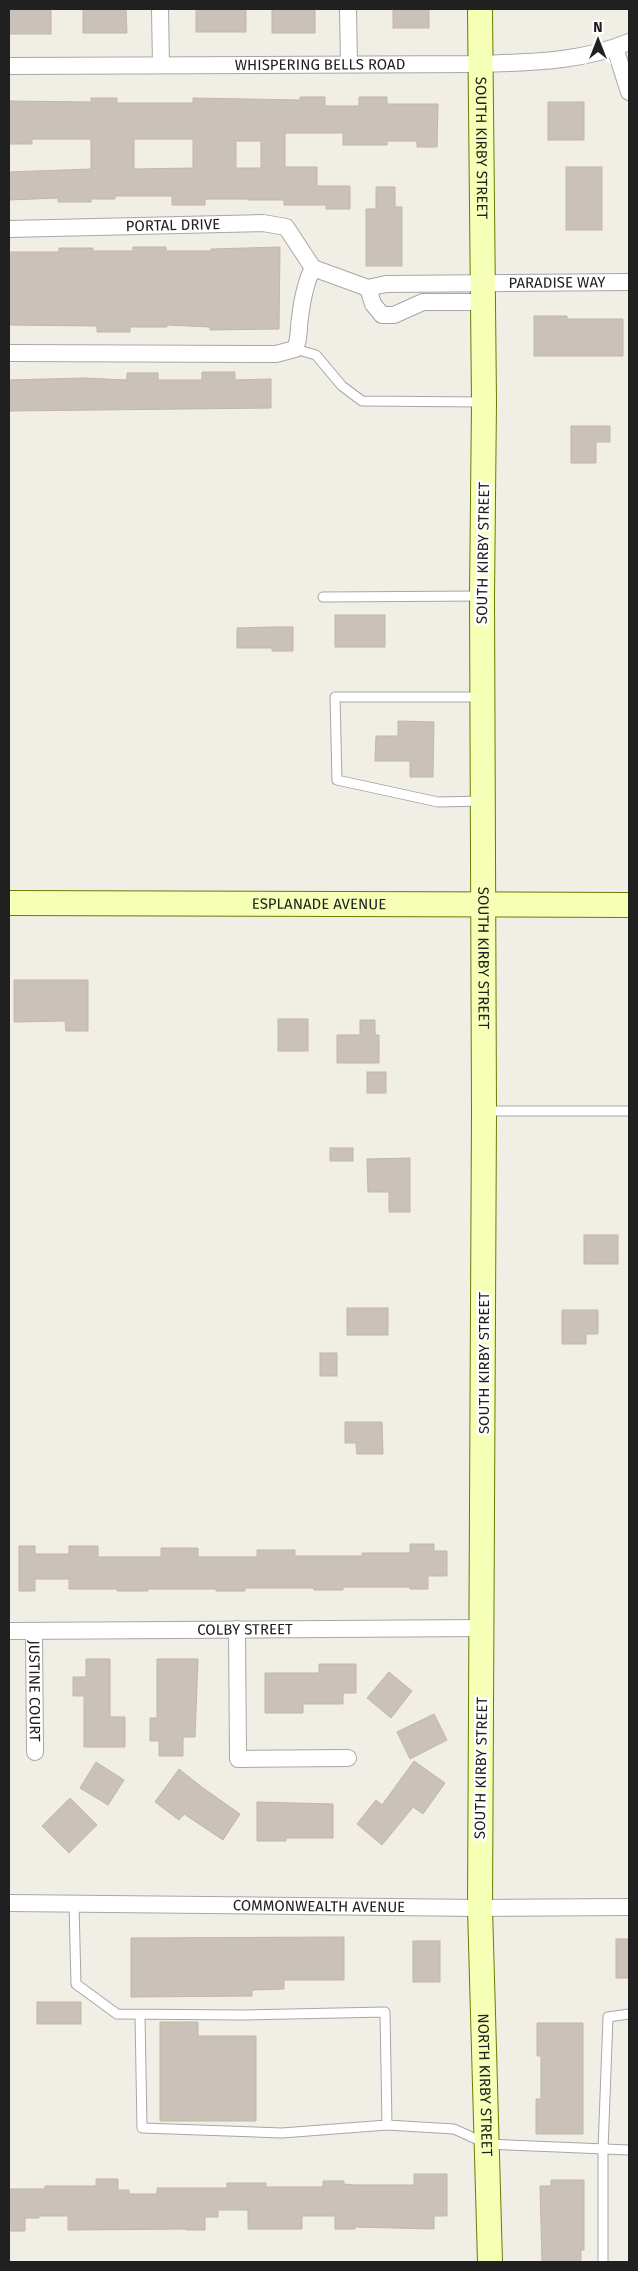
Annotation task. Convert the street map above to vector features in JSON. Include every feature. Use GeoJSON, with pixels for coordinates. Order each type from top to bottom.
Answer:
{"type":"FeatureCollection","features":[{"type":"Feature","properties":{"kind":"street"},"geometry":{"type":"LineString","coordinates":[[160,9],[161,65]]}},
{"type":"Feature","properties":{"kind":"street"},"geometry":{"type":"LineString","coordinates":[[348,9],[349,64]]}},
{"type":"Feature","properties":{"kind":"street","name":"SOUTH KIRBY STREET"},"geometry":{"type":"LineString","coordinates":[[480,9],[484,402],[482,596],[484,906],[483,1628],[480,1908]]}},
{"type":"Feature","properties":{"kind":"street"},"geometry":{"type":"LineString","coordinates":[[622,45],[629,92]]}},
{"type":"Feature","properties":{"kind":"street","name":"WHISPERING BELLS ROAD"},"geometry":{"type":"LineString","coordinates":[[9,66],[553,62],[586,57],[622,45]]}},
{"type":"Feature","properties":{"kind":"street","name":"PORTAL DRIVE"},"geometry":{"type":"LineString","coordinates":[[9,229],[263,223],[286,227],[313,268]]}},
{"type":"Feature","properties":{"kind":"street"},"geometry":{"type":"LineString","coordinates":[[9,353],[276,354],[295,348],[299,340],[300,319],[308,279],[313,268],[368,288],[386,284],[483,294]]}},
{"type":"Feature","properties":{"kind":"street","name":"PARADISE WAY"},"geometry":{"type":"LineString","coordinates":[[483,294],[629,282]]}},
{"type":"Feature","properties":{"kind":"street"},"geometry":{"type":"LineString","coordinates":[[368,288],[373,304],[382,315],[394,315],[423,302],[483,294]]}},
{"type":"Feature","properties":{"kind":"street","name":"ESPLANADE AVENUE"},"geometry":{"type":"LineString","coordinates":[[9,903],[629,905]]}},
{"type":"Feature","properties":{"kind":"street","name":"COLBY STREET"},"geometry":{"type":"LineString","coordinates":[[9,1631],[483,1628]]}},
{"type":"Feature","properties":{"kind":"street"},"geometry":{"type":"LineString","coordinates":[[238,1629],[238,1759],[348,1758]]}},
{"type":"Feature","properties":{"kind":"street","name":"JUSTINE COURT"},"geometry":{"type":"LineString","coordinates":[[34,1631],[34,1752]]}},
{"type":"Feature","properties":{"kind":"street","name":"COMMONWEALTH AVENUE"},"geometry":{"type":"LineString","coordinates":[[9,1903],[480,1908],[629,1907]]}},
{"type":"Feature","properties":{"kind":"street","name":"NORTH KIRBY STREET"},"geometry":{"type":"LineString","coordinates":[[480,1908],[490,2262]]}},
{"type":"Feature","properties":{"kind":"lane"},"geometry":{"type":"LineString","coordinates":[[295,348],[316,355],[342,386],[362,401],[484,402]]}},
{"type":"Feature","properties":{"kind":"lane"},"geometry":{"type":"LineString","coordinates":[[323,597],[482,596]]}},
{"type":"Feature","properties":{"kind":"lane"},"geometry":{"type":"LineString","coordinates":[[482,698],[335,697],[337,780],[438,802],[483,801]]}},
{"type":"Feature","properties":{"kind":"lane"},"geometry":{"type":"LineString","coordinates":[[484,1111],[629,1111]]}},
{"type":"Feature","properties":{"kind":"lane"},"geometry":{"type":"LineString","coordinates":[[74,1904],[76,1984],[117,2014],[245,2015],[385,2012],[387,2125]]}},
{"type":"Feature","properties":{"kind":"lane"},"geometry":{"type":"LineString","coordinates":[[603,2262],[603,2150],[608,2017],[629,2014]]}},
{"type":"Feature","properties":{"kind":"lane"},"geometry":{"type":"LineString","coordinates":[[140,2015],[142,2128],[282,2133],[387,2125],[454,2129],[487,2144],[629,2150]]}},
{"type":"Feature","properties":{"kind":"building"},"geometry":{"type":"Polygon","coordinates":[[[9,9],[51,9],[51,34],[9,34],[9,9]]]}},
{"type":"Feature","properties":{"kind":"building"},"geometry":{"type":"Polygon","coordinates":[[[83,9],[126,9],[127,33],[83,33],[83,9]]]}},
{"type":"Feature","properties":{"kind":"building"},"geometry":{"type":"Polygon","coordinates":[[[196,9],[246,9],[246,32],[196,32],[196,9]]]}},
{"type":"Feature","properties":{"kind":"building"},"geometry":{"type":"Polygon","coordinates":[[[272,9],[315,9],[315,33],[272,33],[272,9]]]}},
{"type":"Feature","properties":{"kind":"building"},"geometry":{"type":"Polygon","coordinates":[[[393,9],[429,9],[429,28],[393,28],[393,9]]]}},
{"type":"Feature","properties":{"kind":"building"},"geometry":{"type":"Polygon","coordinates":[[[300,97],[325,97],[325,106],[359,106],[359,97],[387,97],[387,104],[438,104],[437,147],[417,147],[417,141],[387,141],[387,145],[343,145],[343,133],[285,133],[285,167],[317,167],[317,186],[350,186],[350,209],[326,209],[326,205],[284,205],[284,200],[248,199],[205,199],[205,205],[172,205],[172,196],[115,196],[115,199],[91,199],[91,202],[58,202],[58,198],[9,200],[9,172],[91,169],[91,139],[32,139],[32,144],[9,144],[9,101],[91,102],[91,98],[117,98],[117,103],[193,103],[193,98],[300,100],[300,97]],[[134,139],[134,169],[193,168],[193,139],[134,139]],[[236,141],[236,168],[261,168],[261,141],[236,141]]]}},
{"type":"Feature","properties":{"kind":"building"},"geometry":{"type":"Polygon","coordinates":[[[548,102],[584,102],[584,140],[548,140],[548,102]]]}},
{"type":"Feature","properties":{"kind":"building"},"geometry":{"type":"Polygon","coordinates":[[[566,167],[602,167],[602,230],[566,230],[566,167]]]}},
{"type":"Feature","properties":{"kind":"building"},"geometry":{"type":"Polygon","coordinates":[[[376,187],[395,187],[395,207],[402,207],[402,266],[366,266],[366,209],[376,209],[376,187]]]}},
{"type":"Feature","properties":{"kind":"building"},"geometry":{"type":"Polygon","coordinates":[[[133,247],[166,247],[166,251],[211,251],[211,249],[280,247],[279,329],[210,330],[210,327],[167,325],[167,327],[130,327],[130,332],[97,332],[97,326],[9,325],[9,252],[59,252],[59,248],[93,248],[93,251],[133,251],[133,247]]]}},
{"type":"Feature","properties":{"kind":"building"},"geometry":{"type":"Polygon","coordinates":[[[534,316],[567,316],[567,319],[623,319],[623,356],[534,356],[534,316]]]}},
{"type":"Feature","properties":{"kind":"building"},"geometry":{"type":"Polygon","coordinates":[[[202,372],[235,372],[235,380],[271,379],[271,408],[9,411],[9,380],[83,378],[127,380],[127,373],[158,373],[158,380],[202,380],[202,372]]]}},
{"type":"Feature","properties":{"kind":"building"},"geometry":{"type":"Polygon","coordinates":[[[571,426],[610,426],[610,442],[596,442],[596,463],[571,463],[571,426]]]}},
{"type":"Feature","properties":{"kind":"building"},"geometry":{"type":"Polygon","coordinates":[[[335,615],[385,615],[385,647],[335,647],[335,615]]]}},
{"type":"Feature","properties":{"kind":"building"},"geometry":{"type":"Polygon","coordinates":[[[293,627],[293,651],[272,651],[272,648],[237,648],[237,628],[293,627]]]}},
{"type":"Feature","properties":{"kind":"building"},"geometry":{"type":"Polygon","coordinates":[[[398,721],[434,722],[433,777],[410,777],[410,761],[375,761],[376,736],[398,736],[398,721]]]}},
{"type":"Feature","properties":{"kind":"building"},"geometry":{"type":"Polygon","coordinates":[[[14,980],[88,980],[88,1031],[66,1031],[65,1021],[14,1022],[14,980]]]}},
{"type":"Feature","properties":{"kind":"building"},"geometry":{"type":"Polygon","coordinates":[[[278,1019],[308,1019],[308,1051],[278,1051],[278,1019]]]}},
{"type":"Feature","properties":{"kind":"building"},"geometry":{"type":"Polygon","coordinates":[[[360,1020],[375,1020],[375,1035],[379,1035],[379,1063],[337,1063],[337,1035],[360,1035],[360,1020]]]}},
{"type":"Feature","properties":{"kind":"building"},"geometry":{"type":"Polygon","coordinates":[[[367,1072],[386,1072],[386,1093],[367,1093],[367,1072]]]}},
{"type":"Feature","properties":{"kind":"building"},"geometry":{"type":"Polygon","coordinates":[[[330,1148],[353,1148],[353,1161],[330,1161],[330,1148]]]}},
{"type":"Feature","properties":{"kind":"building"},"geometry":{"type":"Polygon","coordinates":[[[410,1158],[410,1212],[389,1212],[389,1192],[368,1192],[367,1159],[410,1158]]]}},
{"type":"Feature","properties":{"kind":"building"},"geometry":{"type":"Polygon","coordinates":[[[584,1235],[618,1235],[618,1264],[584,1264],[584,1235]]]}},
{"type":"Feature","properties":{"kind":"building"},"geometry":{"type":"Polygon","coordinates":[[[347,1308],[388,1308],[388,1335],[347,1335],[347,1308]]]}},
{"type":"Feature","properties":{"kind":"building"},"geometry":{"type":"Polygon","coordinates":[[[562,1310],[598,1310],[598,1334],[586,1334],[586,1344],[562,1344],[562,1310]]]}},
{"type":"Feature","properties":{"kind":"building"},"geometry":{"type":"Polygon","coordinates":[[[320,1353],[337,1353],[337,1376],[320,1376],[320,1353]]]}},
{"type":"Feature","properties":{"kind":"building"},"geometry":{"type":"Polygon","coordinates":[[[345,1422],[382,1422],[383,1454],[357,1454],[356,1443],[345,1443],[345,1422]]]}},
{"type":"Feature","properties":{"kind":"building"},"geometry":{"type":"Polygon","coordinates":[[[410,1544],[434,1544],[434,1551],[447,1551],[447,1576],[428,1576],[428,1589],[410,1589],[410,1587],[343,1587],[343,1590],[245,1588],[245,1591],[148,1589],[148,1591],[117,1591],[117,1589],[69,1589],[69,1579],[35,1579],[35,1591],[19,1591],[19,1546],[35,1546],[35,1554],[69,1554],[69,1546],[98,1546],[98,1557],[161,1557],[161,1548],[198,1548],[198,1557],[257,1557],[257,1550],[295,1550],[295,1556],[362,1556],[362,1553],[410,1553],[410,1544]]]}},
{"type":"Feature","properties":{"kind":"building"},"geometry":{"type":"Polygon","coordinates":[[[86,1659],[110,1659],[110,1717],[125,1717],[125,1747],[84,1747],[84,1696],[73,1696],[73,1677],[86,1677],[86,1659]]]}},
{"type":"Feature","properties":{"kind":"building"},"geometry":{"type":"Polygon","coordinates":[[[157,1659],[198,1659],[195,1737],[183,1737],[183,1756],[159,1756],[159,1741],[150,1741],[150,1718],[157,1718],[157,1659]]]}},
{"type":"Feature","properties":{"kind":"building"},"geometry":{"type":"Polygon","coordinates":[[[319,1664],[356,1664],[356,1693],[343,1693],[343,1704],[303,1704],[303,1713],[265,1713],[265,1673],[319,1673],[319,1664]]]}},
{"type":"Feature","properties":{"kind":"building"},"geometry":{"type":"Polygon","coordinates":[[[389,1672],[412,1691],[391,1718],[367,1698],[389,1672]]]}},
{"type":"Feature","properties":{"kind":"building"},"geometry":{"type":"Polygon","coordinates":[[[434,1714],[447,1740],[410,1759],[397,1732],[434,1714]]]}},
{"type":"Feature","properties":{"kind":"building"},"geometry":{"type":"Polygon","coordinates":[[[414,1761],[445,1783],[423,1814],[413,1807],[382,1845],[357,1824],[376,1800],[382,1805],[414,1761]]]}},
{"type":"Feature","properties":{"kind":"building"},"geometry":{"type":"Polygon","coordinates":[[[96,1762],[124,1780],[108,1805],[80,1788],[96,1762]]]}},
{"type":"Feature","properties":{"kind":"building"},"geometry":{"type":"Polygon","coordinates":[[[179,1769],[240,1814],[223,1840],[184,1814],[179,1820],[155,1802],[179,1769]]]}},
{"type":"Feature","properties":{"kind":"building"},"geometry":{"type":"Polygon","coordinates":[[[70,1798],[97,1825],[69,1853],[42,1826],[70,1798]]]}},
{"type":"Feature","properties":{"kind":"building"},"geometry":{"type":"Polygon","coordinates":[[[257,1802],[333,1804],[333,1838],[286,1838],[286,1841],[257,1841],[257,1802]]]}},
{"type":"Feature","properties":{"kind":"building"},"geometry":{"type":"Polygon","coordinates":[[[344,1937],[344,1980],[284,1980],[284,1989],[252,1990],[252,1996],[131,1997],[131,1938],[344,1937]]]}},
{"type":"Feature","properties":{"kind":"building"},"geometry":{"type":"Polygon","coordinates":[[[616,1939],[629,1939],[629,1978],[616,1978],[616,1939]]]}},
{"type":"Feature","properties":{"kind":"building"},"geometry":{"type":"Polygon","coordinates":[[[413,1941],[440,1941],[440,1982],[413,1982],[413,1941]]]}},
{"type":"Feature","properties":{"kind":"building"},"geometry":{"type":"Polygon","coordinates":[[[37,2002],[81,2002],[81,2024],[37,2024],[37,2002]]]}},
{"type":"Feature","properties":{"kind":"building"},"geometry":{"type":"Polygon","coordinates":[[[160,2022],[198,2022],[198,2036],[256,2036],[256,2121],[160,2121],[160,2022]]]}},
{"type":"Feature","properties":{"kind":"building"},"geometry":{"type":"Polygon","coordinates":[[[537,2023],[583,2023],[583,2134],[536,2134],[536,2099],[541,2099],[541,2056],[537,2056],[537,2023]]]}},
{"type":"Feature","properties":{"kind":"building"},"geometry":{"type":"Polygon","coordinates":[[[414,2174],[447,2174],[447,2216],[434,2216],[434,2229],[355,2227],[355,2229],[335,2229],[335,2216],[302,2216],[302,2229],[248,2229],[248,2210],[218,2210],[218,2217],[205,2217],[205,2230],[68,2230],[68,2216],[39,2216],[39,2218],[25,2218],[25,2231],[9,2231],[9,2189],[45,2189],[45,2186],[96,2186],[96,2179],[118,2179],[118,2190],[129,2190],[129,2194],[157,2194],[157,2188],[227,2188],[227,2183],[266,2183],[266,2187],[323,2187],[323,2181],[344,2181],[344,2184],[355,2185],[414,2185],[414,2174]]]}},
{"type":"Feature","properties":{"kind":"building"},"geometry":{"type":"Polygon","coordinates":[[[551,2180],[584,2180],[584,2250],[581,2250],[581,2262],[542,2262],[540,2186],[551,2186],[551,2180]]]}}]}
